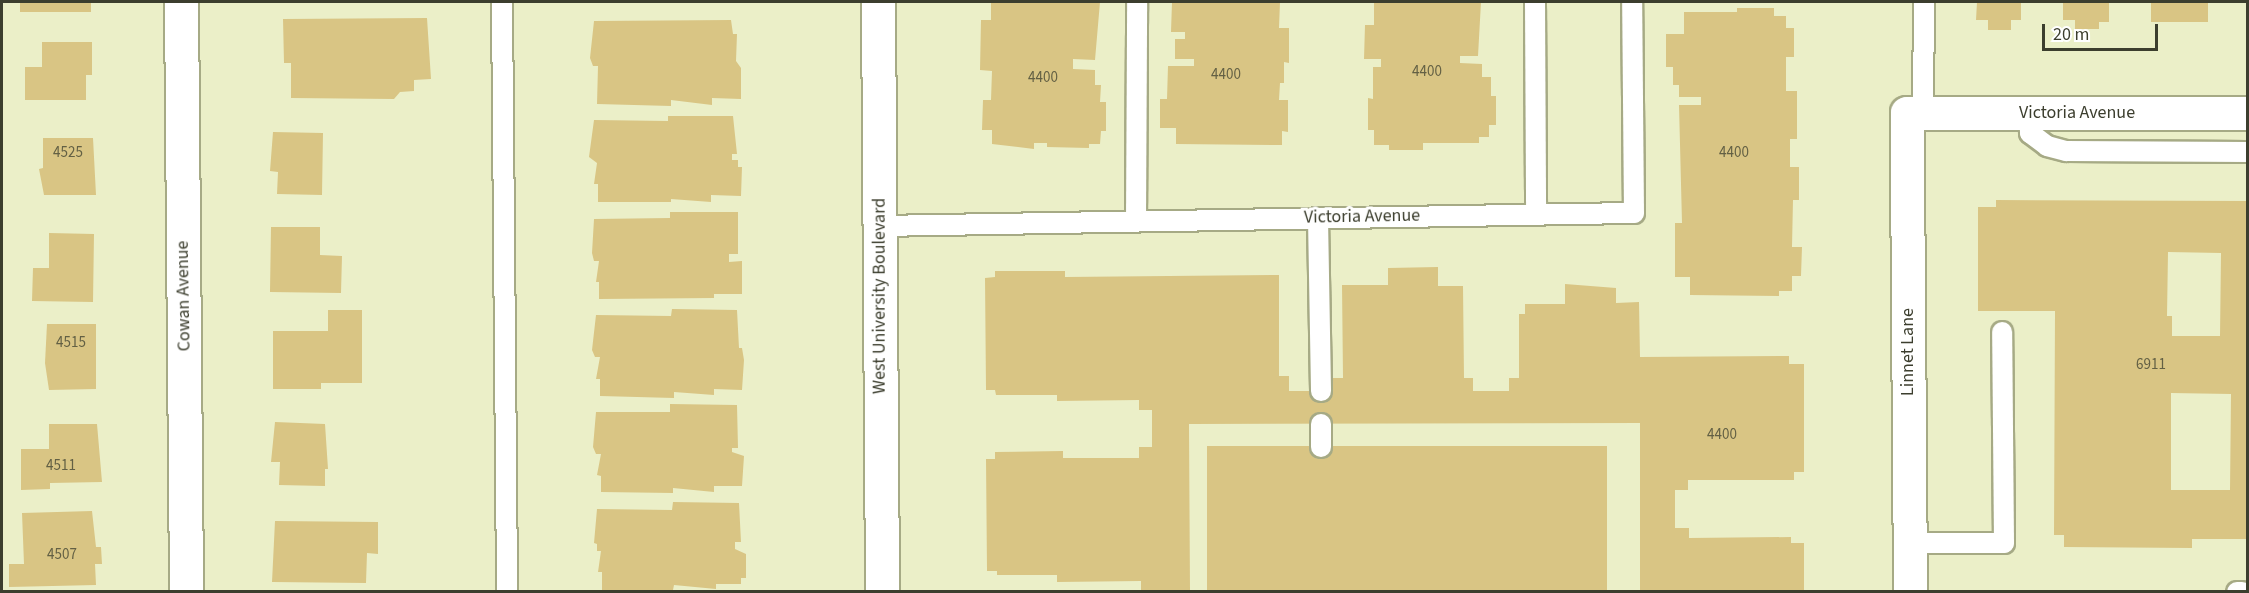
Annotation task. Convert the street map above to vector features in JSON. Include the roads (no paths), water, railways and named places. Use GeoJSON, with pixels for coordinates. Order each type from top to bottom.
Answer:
{"type":"FeatureCollection","features":[{"type":"Feature","properties":{"kind":"street","name":"Cowan Avenue"},"geometry":{"type":"LineString","coordinates":[[181,2],[186,591]]}},
{"type":"Feature","properties":{"kind":"street","name":"West University Boulevard"},"geometry":{"type":"LineString","coordinates":[[878,2],[882,591]]}},
{"type":"Feature","properties":{"kind":"street","name":"Victoria Avenue"},"geometry":{"type":"LineString","coordinates":[[1915,112],[2247,113]]}},
{"type":"Feature","properties":{"kind":"street","name":"Linnet Lane"},"geometry":{"type":"LineString","coordinates":[[1910,591],[1915,112]]}},
{"type":"Feature","properties":{"kind":"lane"},"geometry":{"type":"LineString","coordinates":[[502,2],[507,591]]}},
{"type":"Feature","properties":{"kind":"lane"},"geometry":{"type":"LineString","coordinates":[[1136,221],[1137,2]]}},
{"type":"Feature","properties":{"kind":"lane"},"geometry":{"type":"LineString","coordinates":[[1535,2],[1536,214]]}},
{"type":"Feature","properties":{"kind":"lane","name":"Victoria Avenue"},"geometry":{"type":"LineString","coordinates":[[879,226],[1634,213],[1632,2]]}},
{"type":"Feature","properties":{"kind":"lane"},"geometry":{"type":"LineString","coordinates":[[1915,112],[1924,2]]}},
{"type":"Feature","properties":{"kind":"lane"},"geometry":{"type":"LineString","coordinates":[[2029,113],[2030,133],[2047,146],[2066,151],[2247,152]]}},
{"type":"Feature","properties":{"kind":"lane"},"geometry":{"type":"LineString","coordinates":[[1318,218],[1321,391]]}},
{"type":"Feature","properties":{"kind":"lane"},"geometry":{"type":"LineString","coordinates":[[1910,543],[2004,543],[2002,332]]}},
{"type":"Feature","properties":{"kind":"lane"},"geometry":{"type":"LineString","coordinates":[[1321,424],[1321,447]]}},
{"type":"Feature","properties":{"kind":"lane"},"geometry":{"type":"LineString","coordinates":[[2237,591],[2242,591]]}}]}
